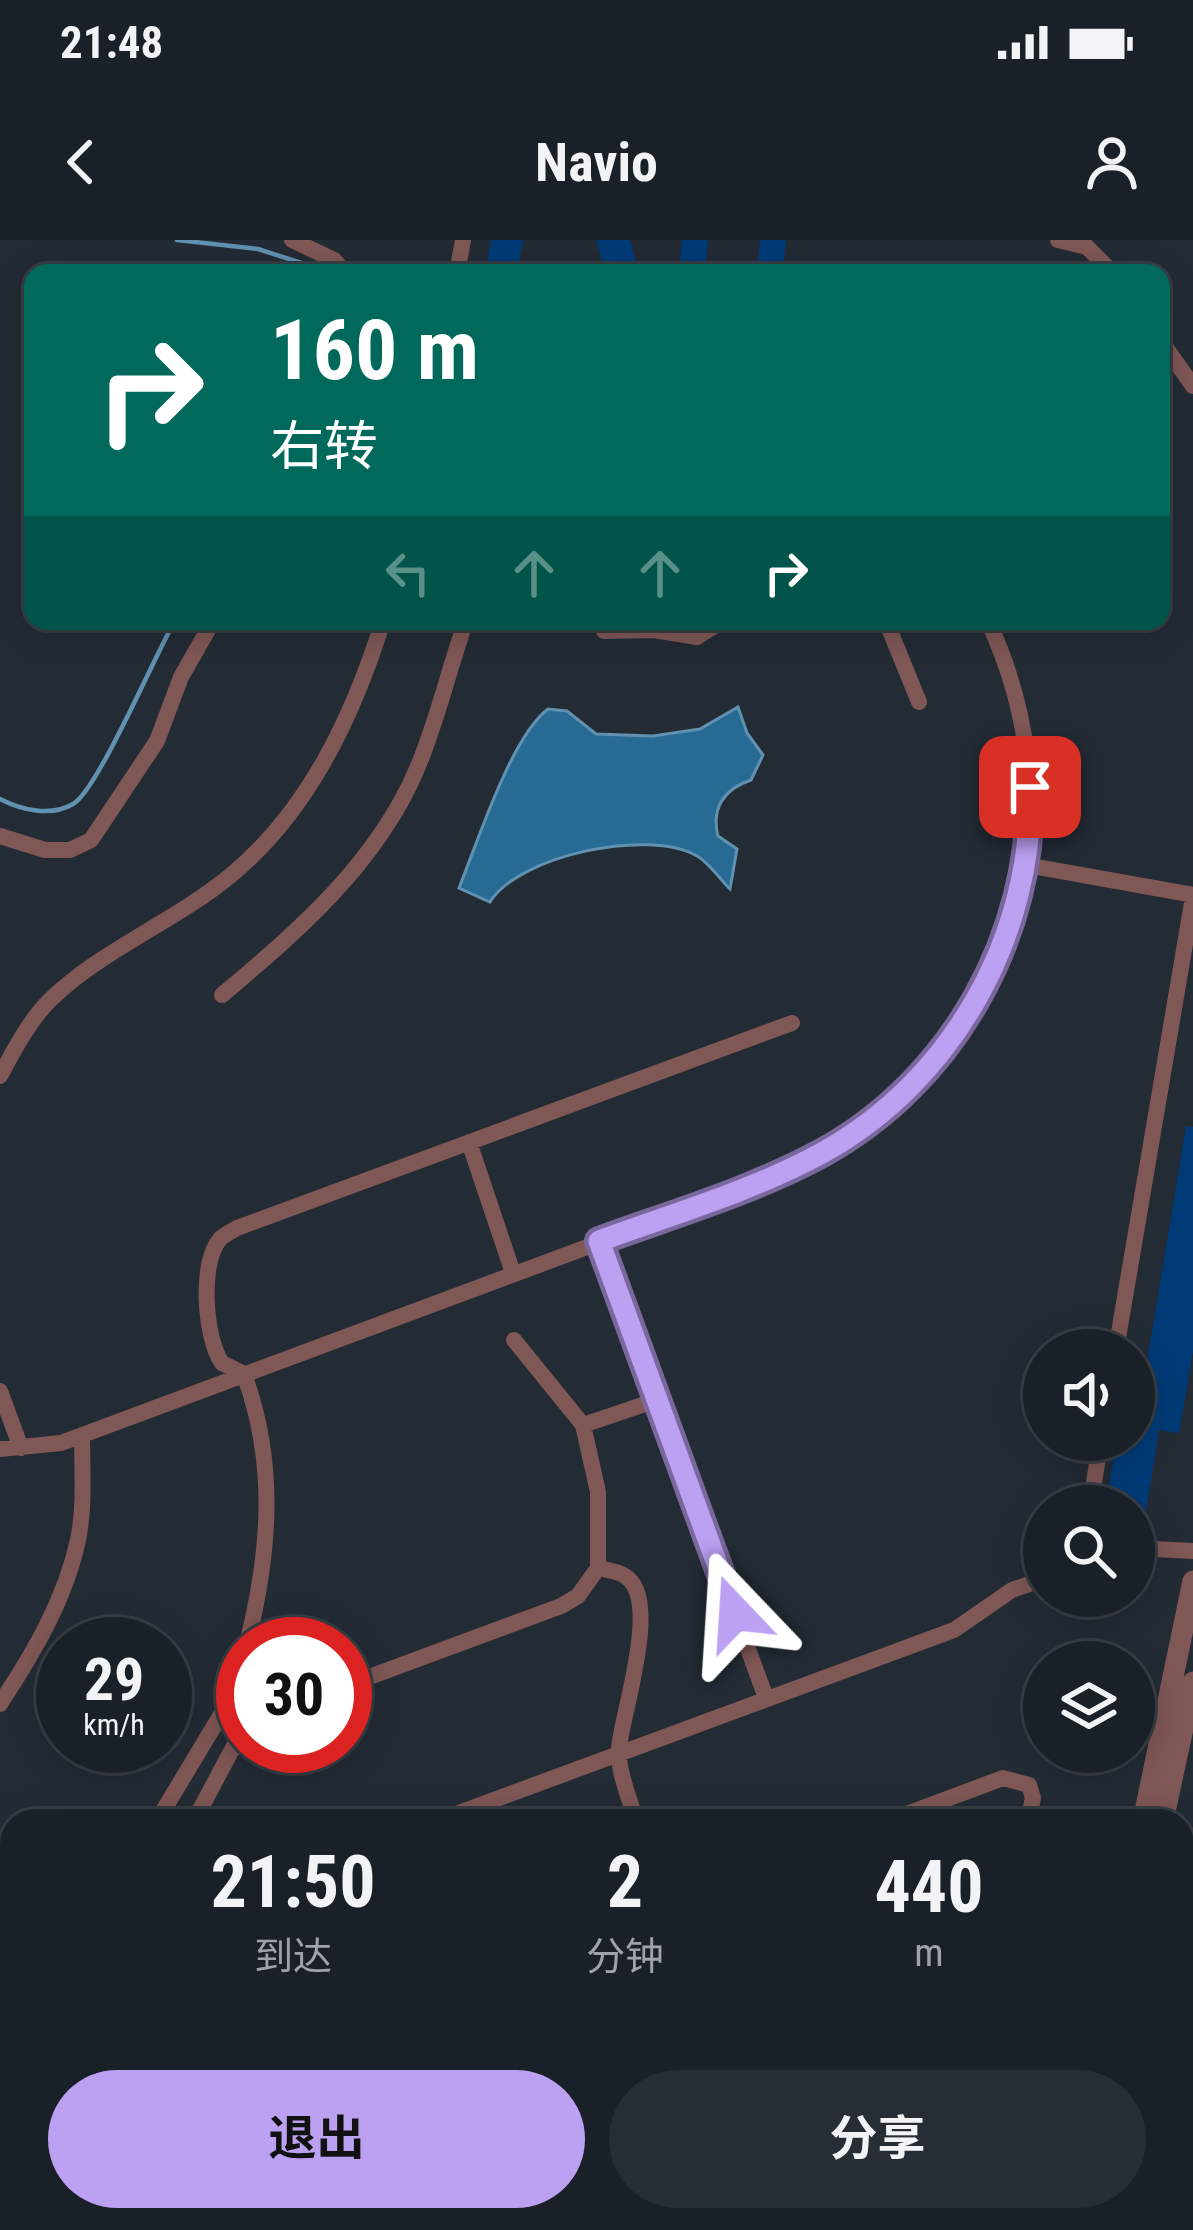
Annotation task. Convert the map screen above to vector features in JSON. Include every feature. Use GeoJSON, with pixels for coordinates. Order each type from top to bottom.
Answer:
{"type":"FeatureCollection","features":[{"type":"Feature","properties":{"kind":"street"},"geometry":{"type":"LineString","coordinates":[[292,240],[338,264]]}},
{"type":"Feature","properties":{"kind":"street"},"geometry":{"type":"LineString","coordinates":[[1058,240],[1087,247],[1104,264]]}},
{"type":"Feature","properties":{"kind":"street"},"geometry":{"type":"LineString","coordinates":[[1170,354],[1193,386]]}},
{"type":"Feature","properties":{"kind":"street"},"geometry":{"type":"LineString","coordinates":[[0,836],[45,850],[70,850],[92,840],[157,741],[181,677],[208,630]]}},
{"type":"Feature","properties":{"kind":"street"},"geometry":{"type":"LineString","coordinates":[[0,1076],[47,1003],[83,972],[228,878],[280,826],[324,763],[351,710],[380,630]]}},
{"type":"Feature","properties":{"kind":"street"},"geometry":{"type":"LineString","coordinates":[[222,995],[294,935],[382,830],[414,777],[463,630]]}},
{"type":"Feature","properties":{"kind":"street"},"geometry":{"type":"LineString","coordinates":[[604,632],[654,630],[698,637],[712,630]]}},
{"type":"Feature","properties":{"kind":"street"},"geometry":{"type":"LineString","coordinates":[[890,630],[919,702]]}},
{"type":"Feature","properties":{"kind":"street"},"geometry":{"type":"LineString","coordinates":[[0,1449],[61,1443],[740,1190],[823,1153],[873,1119],[918,1078],[956,1032],[984,987],[1001,951],[1026,865],[1031,827],[1024,739],[1017,696],[991,630]]}},
{"type":"Feature","properties":{"kind":"street"},"geometry":{"type":"LineString","coordinates":[[1026,865],[1193,896],[1120,1329]]}},
{"type":"Feature","properties":{"kind":"street"},"geometry":{"type":"LineString","coordinates":[[253,1617],[265,1564],[269,1515],[259,1415],[244,1374],[222,1364],[209,1332],[208,1286],[220,1240],[237,1228],[792,1023]]}},
{"type":"Feature","properties":{"kind":"street"},"geometry":{"type":"LineString","coordinates":[[469,1142],[513,1274]]}},
{"type":"Feature","properties":{"kind":"street"},"geometry":{"type":"LineString","coordinates":[[599,1241],[766,1698]]}},
{"type":"Feature","properties":{"kind":"street"},"geometry":{"type":"LineString","coordinates":[[372,1677],[561,1606],[578,1595],[598,1568],[598,1492],[583,1424],[514,1340]]}},
{"type":"Feature","properties":{"kind":"street"},"geometry":{"type":"LineString","coordinates":[[0,1391],[21,1448]]}},
{"type":"Feature","properties":{"kind":"street"},"geometry":{"type":"LineString","coordinates":[[583,1424],[657,1400]]}},
{"type":"Feature","properties":{"kind":"street"},"geometry":{"type":"LineString","coordinates":[[0,1704],[46,1626],[77,1541],[82,1435]]}},
{"type":"Feature","properties":{"kind":"street"},"geometry":{"type":"LineString","coordinates":[[1155,1549],[1193,1551]]}},
{"type":"Feature","properties":{"kind":"street"},"geometry":{"type":"LineString","coordinates":[[598,1568],[624,1575],[634,1585],[640,1604],[639,1645],[618,1754],[633,1809]]}},
{"type":"Feature","properties":{"kind":"street"},"geometry":{"type":"LineString","coordinates":[[1146,1809],[1193,1581]]}},
{"type":"Feature","properties":{"kind":"street"},"geometry":{"type":"LineString","coordinates":[[469,1809],[954,1630],[1023,1586]]}},
{"type":"Feature","properties":{"kind":"street"},"geometry":{"type":"LineString","coordinates":[[1166,1809],[1193,1682]]}},
{"type":"Feature","properties":{"kind":"street"},"geometry":{"type":"LineString","coordinates":[[164,1809],[216,1723]]}},
{"type":"Feature","properties":{"kind":"street"},"geometry":{"type":"LineString","coordinates":[[200,1809],[220,1773]]}},
{"type":"Feature","properties":{"kind":"street"},"geometry":{"type":"LineString","coordinates":[[920,1809],[1003,1778],[1029,1785],[1034,1798],[1031,1809]]}},
{"type":"Feature","properties":{"kind":"water"},"geometry":{"type":"Polygon","coordinates":[[[738,707],[747,733],[763,755],[751,780],[727,794],[718,808],[718,836],[737,849],[730,889],[697,856],[648,845],[556,859],[505,885],[490,902],[459,888],[509,766],[534,723],[548,709],[567,711],[596,734],[653,736],[700,729],[738,707]]]}},
{"type":"Feature","properties":{"kind":"building"},"geometry":{"type":"Polygon","coordinates":[[[491,240],[523,240],[519,264],[487,264],[491,240]]]}},
{"type":"Feature","properties":{"kind":"building"},"geometry":{"type":"Polygon","coordinates":[[[597,240],[630,240],[637,264],[602,264],[597,240]]]}},
{"type":"Feature","properties":{"kind":"building"},"geometry":{"type":"Polygon","coordinates":[[[682,240],[708,240],[706,264],[680,264],[682,240]]]}},
{"type":"Feature","properties":{"kind":"building"},"geometry":{"type":"Polygon","coordinates":[[[760,240],[786,240],[784,264],[758,264],[760,240]]]}},
{"type":"Feature","properties":{"kind":"building"},"geometry":{"type":"Polygon","coordinates":[[[1186,1126],[1193,1127],[1193,1351],[1179,1433],[1159,1430],[1155,1455],[1152,1329],[1186,1126]]]}},
{"type":"Feature","properties":{"kind":"building"},"geometry":{"type":"Polygon","coordinates":[[[1113,1461],[1154,1461],[1150,1485],[1109,1485],[1113,1461]]]}},
{"type":"Feature","properties":{"kind":"waterway"},"geometry":{"type":"LineString","coordinates":[[177,240],[258,249],[305,264]]}},
{"type":"Feature","properties":{"kind":"waterway"},"geometry":{"type":"LineString","coordinates":[[0,799],[46,811],[73,804],[97,774],[170,630]]}},
{"type":"Feature","properties":{"kind":"route"},"geometry":{"type":"LineString","coordinates":[[735,1613],[599,1241],[740,1190],[823,1153],[873,1119],[918,1078],[956,1032],[1001,951],[1026,865],[1030,787]]}}]}
